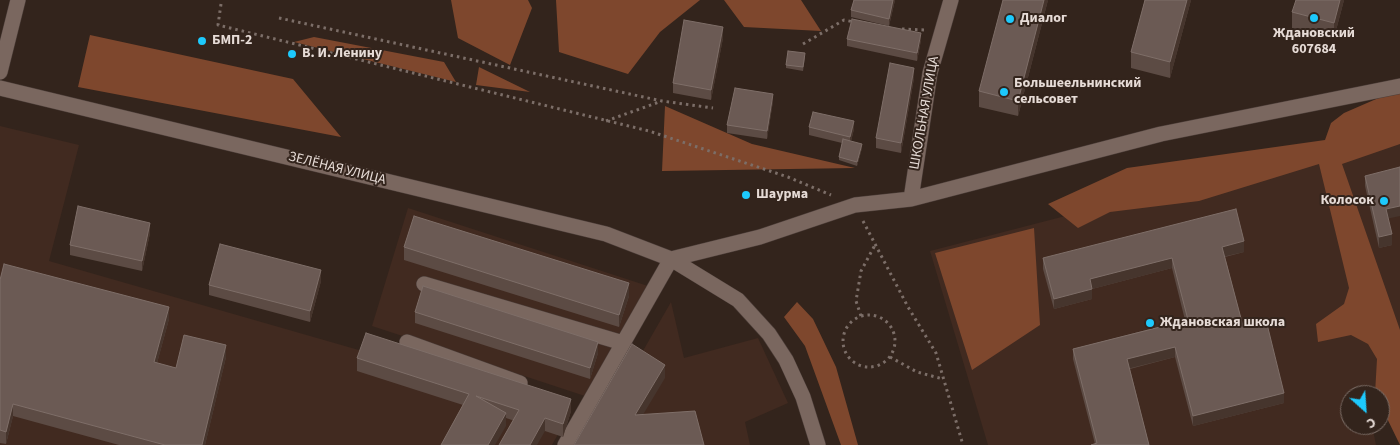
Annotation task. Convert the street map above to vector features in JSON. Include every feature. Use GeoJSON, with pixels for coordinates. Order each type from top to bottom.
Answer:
{"type":"FeatureCollection","features":[{"type":"Feature","properties":{"kind":"street"},"geometry":{"type":"LineString","coordinates":[[0,72],[18,0]]}},
{"type":"Feature","properties":{"kind":"street","name":"ШКОЛЬНАЯ УЛИЦА"},"geometry":{"type":"LineString","coordinates":[[911,199],[930,73],[951,0]]}},
{"type":"Feature","properties":{"kind":"street"},"geometry":{"type":"LineString","coordinates":[[565,445],[671,259],[760,237],[855,205],[911,199],[1160,134],[1400,86]]}},
{"type":"Feature","properties":{"kind":"street","name":"ЗЕЛЁНАЯ УЛИЦА"},"geometry":{"type":"LineString","coordinates":[[0,88],[606,234],[671,259],[738,300],[769,334],[786,360],[803,397],[818,445]]}},
{"type":"Feature","properties":{"kind":"street"},"geometry":{"type":"LineString","coordinates":[[424,284],[623,343]]}},
{"type":"Feature","properties":{"kind":"street"},"geometry":{"type":"LineString","coordinates":[[407,342],[533,388]]}},
{"type":"Feature","properties":{"kind":"street"},"geometry":{"type":"LineString","coordinates":[[569,400],[587,407]]}},
{"type":"Feature","properties":{"kind":"path"},"geometry":{"type":"LineString","coordinates":[[221,4],[218,25],[648,131],[788,177],[855,205],[908,307],[936,353],[963,445]]}},
{"type":"Feature","properties":{"kind":"path"},"geometry":{"type":"LineString","coordinates":[[279,18],[662,101],[713,108]]}},
{"type":"Feature","properties":{"kind":"path"},"geometry":{"type":"LineString","coordinates":[[802,44],[844,20],[863,24]]}},
{"type":"Feature","properties":{"kind":"path"},"geometry":{"type":"LineString","coordinates":[[893,29],[942,31]]}},
{"type":"Feature","properties":{"kind":"path"},"geometry":{"type":"LineString","coordinates":[[606,121],[662,101]]}},
{"type":"Feature","properties":{"kind":"path"},"geometry":{"type":"LineString","coordinates":[[861,316],[856,301],[861,271],[875,244]]}},
{"type":"Feature","properties":{"kind":"path"},"geometry":{"type":"LineString","coordinates":[[861,316],[877,316],[890,326],[895,341],[890,357],[876,367],[859,366],[846,354],[843,345],[847,327],[861,316]]}},
{"type":"Feature","properties":{"kind":"path"},"geometry":{"type":"LineString","coordinates":[[890,357],[917,372],[944,380]]}},
{"type":"Feature","properties":{"kind":"shaded area"},"geometry":{"type":"Polygon","coordinates":[[[451,0],[528,0],[532,8],[510,65],[458,38],[451,0]]]}},
{"type":"Feature","properties":{"kind":"shaded area"},"geometry":{"type":"Polygon","coordinates":[[[556,0],[700,0],[660,32],[628,74],[559,52],[556,0]]]}},
{"type":"Feature","properties":{"kind":"shaded area"},"geometry":{"type":"Polygon","coordinates":[[[724,0],[801,0],[821,31],[744,27],[724,0]]]}},
{"type":"Feature","properties":{"kind":"shaded area"},"geometry":{"type":"Polygon","coordinates":[[[90,35],[293,79],[341,137],[78,87],[90,35]]]}},
{"type":"Feature","properties":{"kind":"shaded area"},"geometry":{"type":"Polygon","coordinates":[[[314,37],[444,62],[456,82],[294,42],[314,37]]]}},
{"type":"Feature","properties":{"kind":"shaded area"},"geometry":{"type":"Polygon","coordinates":[[[479,67],[530,92],[476,85],[479,67]]]}},
{"type":"Feature","properties":{"kind":"shaded area"},"geometry":{"type":"Polygon","coordinates":[[[1400,92],[1400,144],[1342,164],[1400,330],[1400,445],[1390,424],[1390,385],[1376,385],[1377,359],[1368,344],[1351,335],[1318,342],[1316,324],[1344,304],[1349,288],[1319,164],[1199,201],[1110,212],[1078,228],[1048,204],[1127,168],[1325,140],[1331,123],[1344,113],[1390,93],[1400,92]]]}},
{"type":"Feature","properties":{"kind":"shaded area"},"geometry":{"type":"Polygon","coordinates":[[[665,106],[752,144],[855,168],[662,171],[665,106]]]}},
{"type":"Feature","properties":{"kind":"shaded area"},"geometry":{"type":"Polygon","coordinates":[[[0,126],[79,145],[49,261],[571,411],[552,445],[0,445],[0,126]]]}},
{"type":"Feature","properties":{"kind":"shaded area","name":"Ждановская школа"},"geometry":{"type":"Polygon","coordinates":[[[1400,127],[1400,402],[1390,404],[1390,385],[1340,385],[1340,435],[1374,435],[1376,445],[988,445],[930,251],[1309,153],[1400,127]]]}},
{"type":"Feature","properties":{"kind":"shaded area"},"geometry":{"type":"Polygon","coordinates":[[[408,208],[648,286],[585,396],[372,326],[408,208]]]}},
{"type":"Feature","properties":{"kind":"shaded area"},"geometry":{"type":"Polygon","coordinates":[[[1034,228],[1040,325],[972,370],[935,253],[1034,228]]]}},
{"type":"Feature","properties":{"kind":"shaded area"},"geometry":{"type":"Polygon","coordinates":[[[671,302],[684,358],[758,338],[788,403],[745,422],[750,445],[589,445],[671,302]]]}},
{"type":"Feature","properties":{"kind":"shaded area"},"geometry":{"type":"Polygon","coordinates":[[[797,302],[813,319],[836,367],[858,445],[841,445],[805,346],[784,317],[797,302]]]}},
{"type":"Feature","properties":{"kind":"building"},"geometry":{"type":"Polygon","coordinates":[[[854,0],[893,0],[889,19],[851,10],[854,0]]]}},
{"type":"Feature","properties":{"kind":"building"},"geometry":{"type":"Polygon","coordinates":[[[1003,0],[1044,0],[1018,101],[979,91],[1003,0]]]}},
{"type":"Feature","properties":{"kind":"building"},"geometry":{"type":"Polygon","coordinates":[[[1145,0],[1187,0],[1170,62],[1131,52],[1145,0]]]}},
{"type":"Feature","properties":{"kind":"building"},"geometry":{"type":"Polygon","coordinates":[[[1296,0],[1340,0],[1334,23],[1292,12],[1296,0]]]}},
{"type":"Feature","properties":{"kind":"building"},"geometry":{"type":"Polygon","coordinates":[[[852,19],[921,33],[917,53],[847,39],[852,19]]]}},
{"type":"Feature","properties":{"kind":"building"},"geometry":{"type":"Polygon","coordinates":[[[684,20],[723,27],[711,90],[673,83],[684,20]]]}},
{"type":"Feature","properties":{"kind":"building"},"geometry":{"type":"Polygon","coordinates":[[[788,51],[805,53],[803,67],[786,65],[788,51]]]}},
{"type":"Feature","properties":{"kind":"building"},"geometry":{"type":"Polygon","coordinates":[[[890,63],[914,68],[901,143],[876,138],[890,63]]]}},
{"type":"Feature","properties":{"kind":"building"},"geometry":{"type":"Polygon","coordinates":[[[735,88],[773,94],[767,131],[727,125],[735,88]]]}},
{"type":"Feature","properties":{"kind":"building"},"geometry":{"type":"Polygon","coordinates":[[[813,112],[854,121],[850,137],[809,127],[813,112]]]}},
{"type":"Feature","properties":{"kind":"building"},"geometry":{"type":"Polygon","coordinates":[[[843,139],[862,144],[857,162],[839,157],[843,139]]]}},
{"type":"Feature","properties":{"kind":"building","name":"Колосок"},"geometry":{"type":"Polygon","coordinates":[[[1400,167],[1400,206],[1386,209],[1392,234],[1379,237],[1365,176],[1400,167]]]}},
{"type":"Feature","properties":{"kind":"building"},"geometry":{"type":"Polygon","coordinates":[[[78,206],[150,223],[142,261],[70,245],[78,206]]]}},
{"type":"Feature","properties":{"kind":"building"},"geometry":{"type":"Polygon","coordinates":[[[1236,209],[1244,241],[1222,247],[1243,326],[1266,320],[1284,393],[1193,416],[1175,347],[1127,359],[1149,445],[1091,445],[1097,443],[1073,349],[1188,320],[1172,258],[1090,279],[1092,289],[1054,299],[1043,258],[1236,209]]]}},
{"type":"Feature","properties":{"kind":"building"},"geometry":{"type":"Polygon","coordinates":[[[414,216],[629,283],[619,315],[404,247],[414,216]]]}},
{"type":"Feature","properties":{"kind":"building"},"geometry":{"type":"Polygon","coordinates":[[[220,244],[321,270],[310,311],[209,285],[220,244]]]}},
{"type":"Feature","properties":{"kind":"building"},"geometry":{"type":"Polygon","coordinates":[[[4,264],[169,307],[154,362],[176,368],[184,335],[226,345],[202,445],[165,445],[13,404],[6,432],[0,430],[0,280],[4,264]]]}},
{"type":"Feature","properties":{"kind":"building"},"geometry":{"type":"Polygon","coordinates":[[[423,286],[598,342],[590,368],[415,312],[423,286]]]}},
{"type":"Feature","properties":{"kind":"building"},"geometry":{"type":"Polygon","coordinates":[[[366,333],[571,399],[563,424],[545,418],[530,445],[499,445],[519,410],[476,396],[506,413],[488,445],[441,445],[469,394],[357,358],[366,333]]]}},
{"type":"Feature","properties":{"kind":"building"},"geometry":{"type":"Polygon","coordinates":[[[632,344],[665,365],[635,415],[695,411],[704,445],[574,445],[632,344]]]}},
{"type":"Feature","properties":{"kind":"place","name":"Ждановский 607684"},"geometry":{"type":"Point","coordinates":[1314,18]}},
{"type":"Feature","properties":{"kind":"place","name":"Диалог"},"geometry":{"type":"Point","coordinates":[1010,19]}},
{"type":"Feature","properties":{"kind":"place","name":"БМП-2"},"geometry":{"type":"Point","coordinates":[202,41]}},
{"type":"Feature","properties":{"kind":"place","name":"В. И. Ленину"},"geometry":{"type":"Point","coordinates":[292,54]}},
{"type":"Feature","properties":{"kind":"place","name":"Большеельнинский сельсовет"},"geometry":{"type":"Point","coordinates":[1004,92]}},
{"type":"Feature","properties":{"kind":"place","name":"Шаурма"},"geometry":{"type":"Point","coordinates":[746,195]}},
{"type":"Feature","properties":{"kind":"place","name":"Колосок"},"geometry":{"type":"Point","coordinates":[1384,201]}},
{"type":"Feature","properties":{"kind":"place","name":"Ждановская школа"},"geometry":{"type":"Point","coordinates":[1150,323]}}]}
